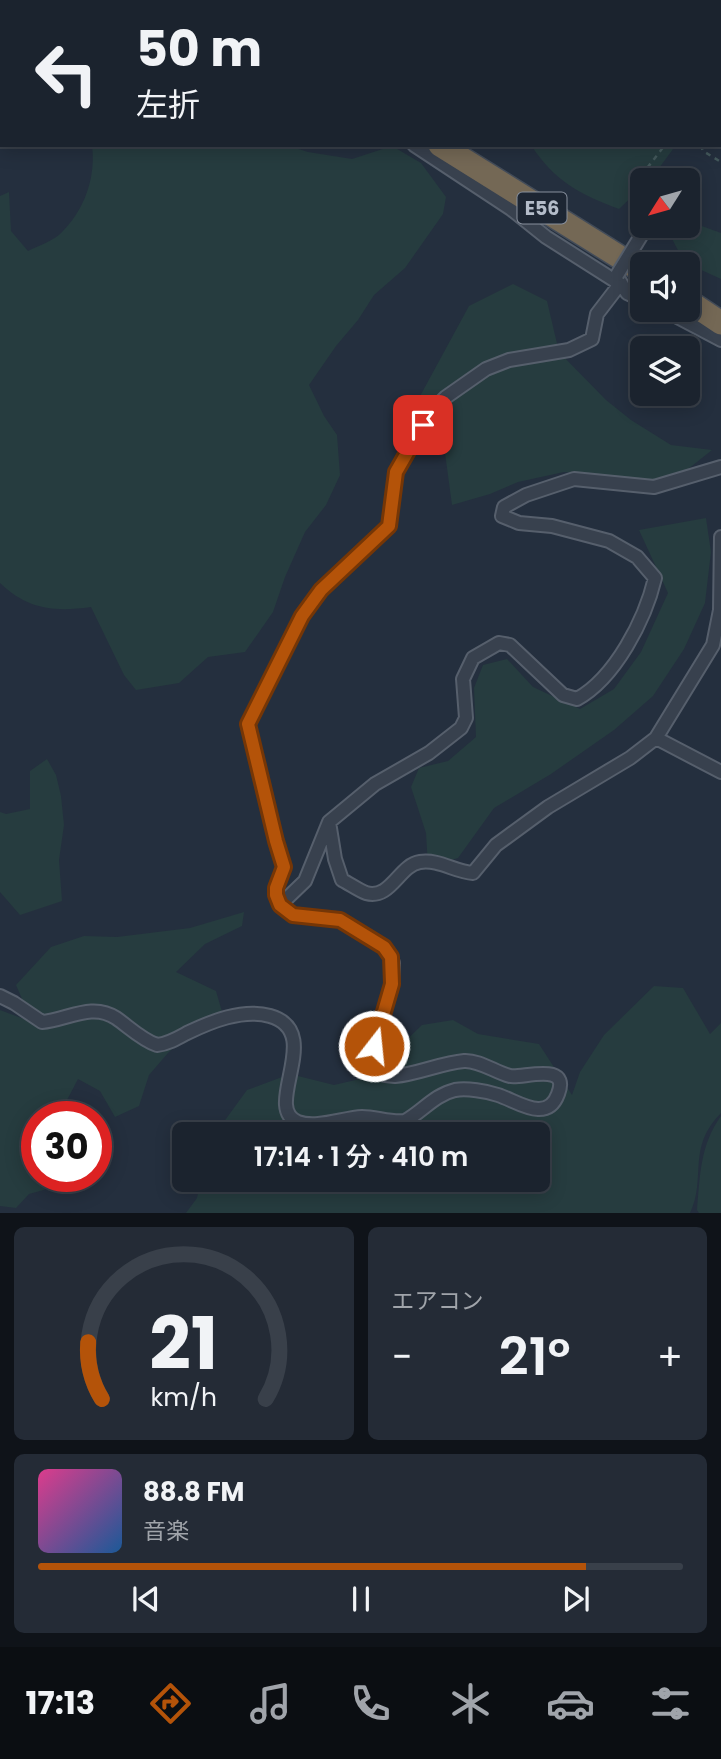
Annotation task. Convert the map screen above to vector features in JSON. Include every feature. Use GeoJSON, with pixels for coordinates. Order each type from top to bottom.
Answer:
{"type":"FeatureCollection","features":[{"type":"Feature","properties":{"kind":"highway","name":"E56"},"geometry":{"type":"LineString","coordinates":[[443,147],[630,264]]}},
{"type":"Feature","properties":{"kind":"highway","name":"E56"},"geometry":{"type":"LineString","coordinates":[[463,147],[632,252]]}},
{"type":"Feature","properties":{"kind":"highway"},"geometry":{"type":"LineString","coordinates":[[700,296],[721,309]]}},
{"type":"Feature","properties":{"kind":"highway"},"geometry":{"type":"LineString","coordinates":[[700,309],[721,323]]}},
{"type":"Feature","properties":{"kind":"street"},"geometry":{"type":"LineString","coordinates":[[417,147],[511,209],[546,237],[619,279],[630,294]]}},
{"type":"Feature","properties":{"kind":"street"},"geometry":{"type":"LineString","coordinates":[[0,996],[42,1023],[73,1013],[102,1012],[113,1016],[157,1045],[215,1021],[248,1015],[269,1016],[282,1023],[292,1037],[294,1052],[286,1109],[290,1118],[302,1123],[362,1117],[405,1121],[435,1098],[455,1090],[496,1094],[536,1110],[553,1102],[559,1093],[559,1083],[549,1073],[513,1077],[463,1061],[404,1075],[385,1075],[374,1066],[372,1054],[392,984],[391,957],[384,947],[340,920],[293,915],[280,905],[276,888],[284,867],[248,724],[302,616],[321,590],[389,526],[396,472],[434,409],[446,397],[486,369],[509,360],[569,350],[592,339],[597,314],[641,238]]}},
{"type":"Feature","properties":{"kind":"street"},"geometry":{"type":"LineString","coordinates":[[687,322],[721,340]]}},
{"type":"Feature","properties":{"kind":"street"},"geometry":{"type":"LineString","coordinates":[[280,905],[305,881],[329,822],[375,784],[429,753],[461,728],[466,718],[463,679],[473,658],[499,643],[510,645],[563,695],[577,699],[594,690],[618,660],[650,599],[654,578],[637,557],[609,541],[552,526],[519,523],[502,516],[504,508],[526,495],[574,479],[654,487],[721,467]]}},
{"type":"Feature","properties":{"kind":"street"},"geometry":{"type":"LineString","coordinates":[[329,822],[335,859],[342,880],[368,894],[382,892],[405,870],[418,862],[435,862],[462,873],[473,873],[496,845],[548,807],[630,758],[656,738],[713,645],[720,610],[721,537]]}},
{"type":"Feature","properties":{"kind":"street"},"geometry":{"type":"LineString","coordinates":[[656,738],[721,772]]}},
{"type":"Feature","properties":{"kind":"path"},"geometry":{"type":"LineString","coordinates":[[647,168],[663,147]]}},
{"type":"Feature","properties":{"kind":"path"},"geometry":{"type":"LineString","coordinates":[[702,147],[703,151],[721,162]]}},
{"type":"Feature","properties":{"kind":"green space"},"geometry":{"type":"Polygon","coordinates":[[[92,147],[292,147],[352,159],[394,147],[421,163],[446,197],[443,214],[405,268],[374,295],[309,385],[337,435],[340,475],[326,505],[305,532],[273,612],[245,652],[208,657],[179,683],[136,690],[124,675],[91,607],[42,607],[21,599],[0,583],[0,196],[9,192],[11,231],[28,251],[59,235],[77,213],[87,192],[92,147]]]}},
{"type":"Feature","properties":{"kind":"green space"},"geometry":{"type":"Polygon","coordinates":[[[532,147],[675,147],[659,168],[630,168],[630,198],[619,209],[569,185],[549,168],[532,147]]]}},
{"type":"Feature","properties":{"kind":"green space"},"geometry":{"type":"Polygon","coordinates":[[[700,225],[721,233],[721,279],[700,269],[700,252],[679,252],[672,238],[700,238],[700,225]]]}},
{"type":"Feature","properties":{"kind":"green space"},"geometry":{"type":"Polygon","coordinates":[[[513,284],[547,301],[559,352],[606,400],[631,420],[671,445],[712,450],[673,481],[564,472],[518,482],[490,494],[452,505],[445,453],[419,398],[469,306],[513,284]]]}},
{"type":"Feature","properties":{"kind":"green space"},"geometry":{"type":"Polygon","coordinates":[[[706,518],[711,552],[705,603],[684,649],[653,696],[614,730],[551,774],[494,808],[458,858],[428,867],[426,833],[411,787],[419,768],[448,761],[476,737],[474,688],[483,665],[507,659],[533,687],[580,709],[614,689],[641,652],[668,593],[639,530],[706,518]]]}},
{"type":"Feature","properties":{"kind":"green space"},"geometry":{"type":"Polygon","coordinates":[[[47,759],[56,775],[61,796],[64,825],[59,860],[62,901],[20,915],[0,892],[0,812],[6,814],[30,809],[30,771],[47,759]]]}},
{"type":"Feature","properties":{"kind":"green space"},"geometry":{"type":"Polygon","coordinates":[[[244,912],[242,926],[205,944],[176,972],[216,991],[223,1015],[198,1024],[149,1075],[139,1106],[115,1117],[112,1101],[106,1101],[100,1091],[78,1079],[67,1101],[21,1101],[21,1192],[36,1192],[29,1194],[16,1208],[0,1206],[0,1010],[32,1022],[16,985],[51,947],[84,936],[117,937],[190,928],[244,912]]]}},
{"type":"Feature","properties":{"kind":"green space"},"geometry":{"type":"Polygon","coordinates":[[[654,986],[683,988],[710,1034],[721,1023],[721,1113],[704,1138],[695,1200],[690,1213],[186,1213],[198,1192],[550,1192],[550,1122],[224,1122],[247,1090],[290,1074],[334,1085],[368,1077],[422,1025],[453,1020],[478,1034],[539,1044],[572,1095],[580,1072],[604,1035],[654,986]]]}},
{"type":"Feature","properties":{"kind":"green space"},"geometry":{"type":"Polygon","coordinates":[[[721,1116],[721,1213],[699,1213],[697,1210],[702,1161],[709,1138],[721,1116]]]}},
{"type":"Feature","properties":{"kind":"route"},"geometry":{"type":"LineString","coordinates":[[374,1046],[392,984],[391,957],[384,947],[340,920],[293,915],[280,905],[276,888],[284,867],[248,724],[302,616],[321,590],[389,526],[396,472],[423,425]]}}]}
